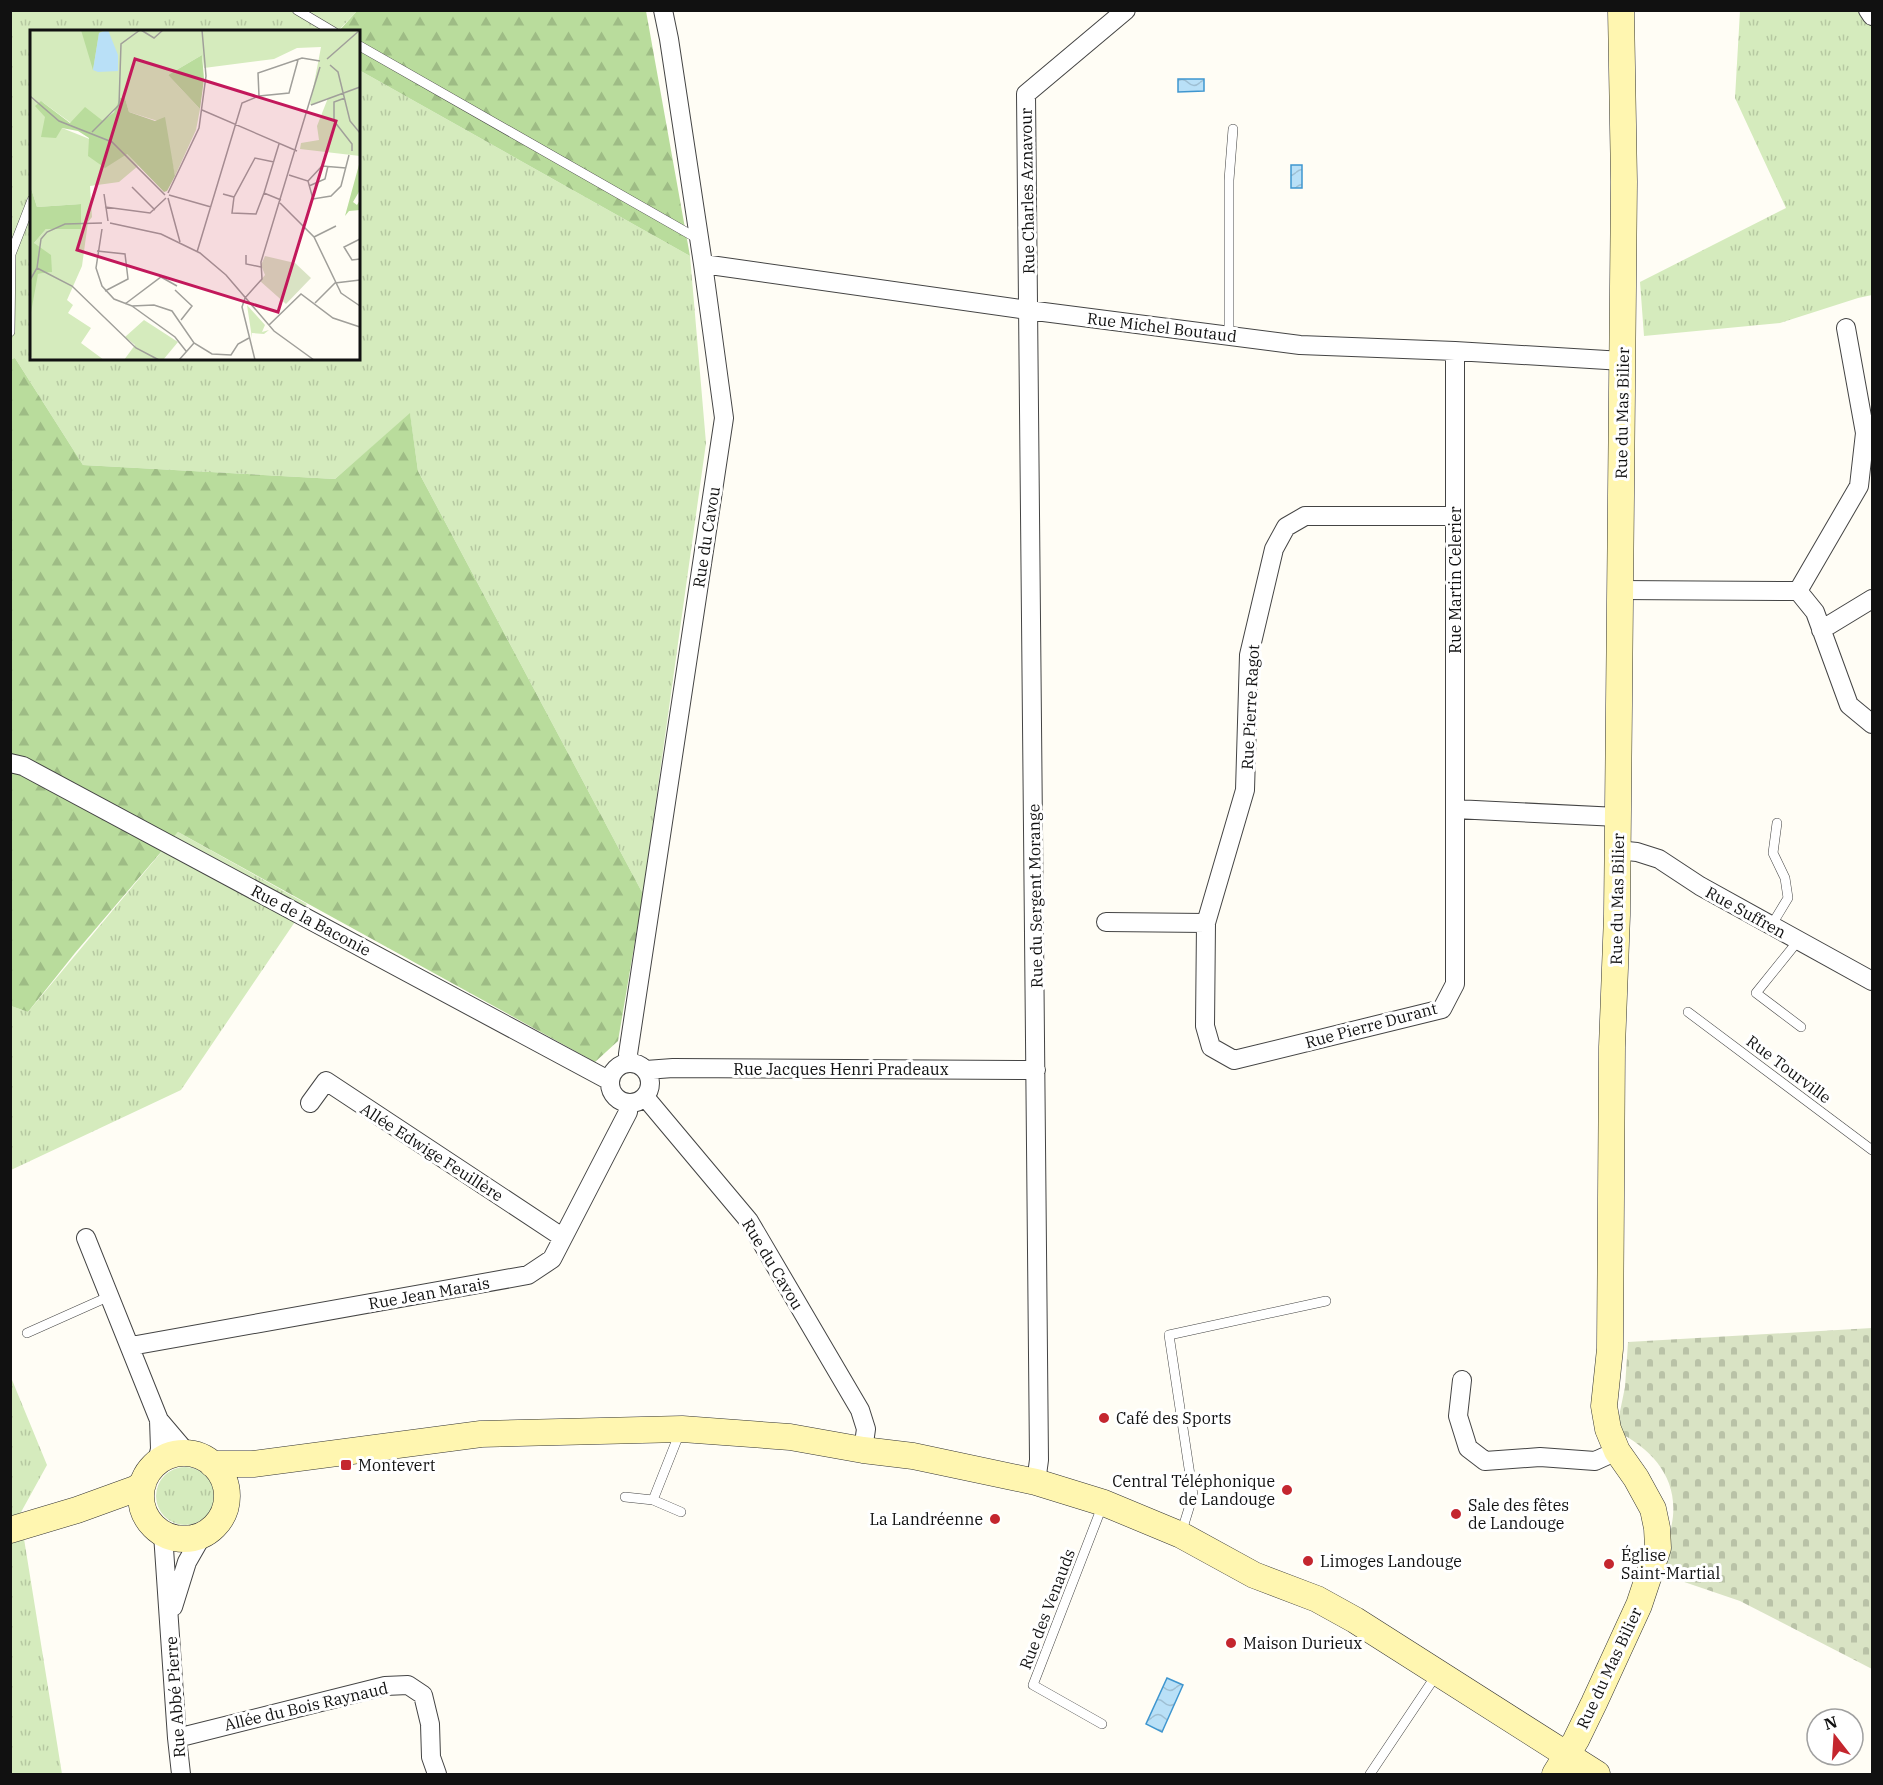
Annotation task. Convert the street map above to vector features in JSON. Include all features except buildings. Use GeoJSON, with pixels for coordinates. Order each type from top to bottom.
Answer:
{"type":"FeatureCollection","features":[{"type":"Feature","properties":{"kind":"main road","name":"Rue du Mas Bilier"},"geometry":{"type":"LineString","coordinates":[[1561,1765],[1639,1605],[1659,1548],[1658,1528],[1653,1509],[1636,1478],[1617,1452],[1608,1429],[1604,1406],[1610,1349],[1612,1047],[1617,915],[1624,182],[1621,10]]}},
{"type":"Feature","properties":{"kind":"main road"},"geometry":{"type":"LineString","coordinates":[[212,1464],[254,1464],[481,1434],[682,1429],[790,1437],[913,1456],[1036,1482],[1104,1503],[1181,1535],[1254,1575],[1317,1599],[1437,1673],[1561,1765],[1597,1774]]}},
{"type":"Feature","properties":{"kind":"main road"},"geometry":{"type":"LineString","coordinates":[[77,1510],[121,1513],[176,1538],[190,1538],[203,1534],[213,1528],[220,1519],[227,1498],[223,1479],[205,1458],[187,1453],[171,1455],[157,1462],[148,1472],[141,1496],[143,1509],[156,1527]]}},
{"type":"Feature","properties":{"kind":"main road"},"geometry":{"type":"LineString","coordinates":[[227,1498],[257,1476],[311,1457]]}},
{"type":"Feature","properties":{"kind":"main road"},"geometry":{"type":"LineString","coordinates":[[10,1530],[77,1510],[143,1484]]}},
{"type":"Feature","properties":{"kind":"street","name":"Rue du Cavou"},"geometry":{"type":"LineString","coordinates":[[638,1066],[628,1054],[724,418],[700,240],[663,10]]}},
{"type":"Feature","properties":{"kind":"street","name":"Rue Charles Aznavour"},"geometry":{"type":"LineString","coordinates":[[1029,310],[1026,94],[1126,10]]}},
{"type":"Feature","properties":{"kind":"street"},"geometry":{"type":"LineString","coordinates":[[1868,10],[1872,16]]}},
{"type":"Feature","properties":{"kind":"street","name":"Rue Michel Boutaud"},"geometry":{"type":"LineString","coordinates":[[703,264],[1300,345],[1623,361]]}},
{"type":"Feature","properties":{"kind":"street","name":"Rue du Sergent Morange"},"geometry":{"type":"LineString","coordinates":[[1029,310],[1039,1460],[1036,1482]]}},
{"type":"Feature","properties":{"kind":"street"},"geometry":{"type":"LineString","coordinates":[[1798,591],[1858,486],[1869,428],[1846,328]]}},
{"type":"Feature","properties":{"kind":"street","name":"Rue Martin Celerier"},"geometry":{"type":"LineString","coordinates":[[1455,351],[1455,809]]}},
{"type":"Feature","properties":{"kind":"street","name":"Rue Pierre Ragot"},"geometry":{"type":"LineString","coordinates":[[1206,923],[1245,790],[1250,655],[1274,549],[1286,527],[1305,516],[1455,516]]}},
{"type":"Feature","properties":{"kind":"street"},"geometry":{"type":"LineString","coordinates":[[1619,590],[1798,591]]}},
{"type":"Feature","properties":{"kind":"street"},"geometry":{"type":"LineString","coordinates":[[1798,591],[1815,612],[1849,705],[1872,724]]}},
{"type":"Feature","properties":{"kind":"street"},"geometry":{"type":"LineString","coordinates":[[1821,630],[1872,599]]}},
{"type":"Feature","properties":{"kind":"street","name":"Rue de la Baconie"},"geometry":{"type":"LineString","coordinates":[[10,763],[22,766],[206,863],[610,1081]]}},
{"type":"Feature","properties":{"kind":"street"},"geometry":{"type":"LineString","coordinates":[[1455,809],[1618,817]]}},
{"type":"Feature","properties":{"kind":"street","name":"Rue Pierre Durant"},"geometry":{"type":"LineString","coordinates":[[1206,923],[1205,1026],[1211,1047],[1234,1060],[1442,1009],[1455,984],[1455,809]]}},
{"type":"Feature","properties":{"kind":"street","name":"Rue Suffren"},"geometry":{"type":"LineString","coordinates":[[1617,850],[1637,852],[1659,859],[1700,886],[1872,981]]}},
{"type":"Feature","properties":{"kind":"street"},"geometry":{"type":"LineString","coordinates":[[1106,922],[1206,923]]}},
{"type":"Feature","properties":{"kind":"street"},"geometry":{"type":"LineString","coordinates":[[618,1066],[638,1066],[650,1081],[648,1092],[637,1100],[617,1099],[613,1094],[610,1081],[614,1070],[618,1066]]}},
{"type":"Feature","properties":{"kind":"street","name":"Rue Jacques Henri Pradeaux"},"geometry":{"type":"LineString","coordinates":[[638,1066],[1036,1070]]}},
{"type":"Feature","properties":{"kind":"street","name":"Allée Edwige Feuillère"},"geometry":{"type":"LineString","coordinates":[[310,1103],[326,1082],[562,1237]]}},
{"type":"Feature","properties":{"kind":"street","name":"Rue du Cavou"},"geometry":{"type":"LineString","coordinates":[[637,1100],[749,1221],[860,1410],[866,1429],[863,1450]]}},
{"type":"Feature","properties":{"kind":"street","name":"Rue Jean Marais"},"geometry":{"type":"LineString","coordinates":[[130,1346],[528,1275],[552,1259],[628,1112],[637,1100]]}},
{"type":"Feature","properties":{"kind":"street"},"geometry":{"type":"LineString","coordinates":[[86,1238],[159,1420],[187,1453]]}},
{"type":"Feature","properties":{"kind":"street"},"geometry":{"type":"LineString","coordinates":[[1462,1380],[1458,1416],[1468,1448],[1485,1461],[1540,1457],[1595,1461],[1617,1452]]}},
{"type":"Feature","properties":{"kind":"street"},"geometry":{"type":"LineString","coordinates":[[157,1462],[160,1449],[159,1420]]}},
{"type":"Feature","properties":{"kind":"street","name":"Rue Abbé Pierre"},"geometry":{"type":"LineString","coordinates":[[156,1527],[169,1620],[181,1774]]}},
{"type":"Feature","properties":{"kind":"street","name":"Rue Abbé Pierre"},"geometry":{"type":"LineString","coordinates":[[169,1620],[187,1562],[203,1534]]}},
{"type":"Feature","properties":{"kind":"street","name":"Allée du Bois Raynaud"},"geometry":{"type":"LineString","coordinates":[[177,1738],[386,1686],[408,1685],[423,1695],[430,1724],[430,1757],[437,1774]]}},
{"type":"Feature","properties":{"kind":"lane"},"geometry":{"type":"LineString","coordinates":[[297,10],[331,30]]}},
{"type":"Feature","properties":{"kind":"lane"},"geometry":{"type":"LineString","coordinates":[[360,46],[700,240]]}},
{"type":"Feature","properties":{"kind":"lane"},"geometry":{"type":"LineString","coordinates":[[1229,335],[1229,180],[1233,129]]}},
{"type":"Feature","properties":{"kind":"lane"},"geometry":{"type":"LineString","coordinates":[[10,332],[11,254],[30,205]]}},
{"type":"Feature","properties":{"kind":"lane"},"geometry":{"type":"LineString","coordinates":[[1771,926],[1788,898],[1785,878],[1773,853],[1777,823]]}},
{"type":"Feature","properties":{"kind":"lane"},"geometry":{"type":"LineString","coordinates":[[1798,941],[1756,993],[1801,1027]]}},
{"type":"Feature","properties":{"kind":"lane","name":"Rue Tourville"},"geometry":{"type":"LineString","coordinates":[[1688,1012],[1872,1150]]}},
{"type":"Feature","properties":{"kind":"lane"},"geometry":{"type":"LineString","coordinates":[[27,1333],[110,1296]]}},
{"type":"Feature","properties":{"kind":"lane"},"geometry":{"type":"LineString","coordinates":[[1181,1535],[1193,1495],[1169,1335],[1326,1301]]}},
{"type":"Feature","properties":{"kind":"lane"},"geometry":{"type":"LineString","coordinates":[[653,1500],[682,1429]]}},
{"type":"Feature","properties":{"kind":"lane"},"geometry":{"type":"LineString","coordinates":[[625,1497],[653,1500],[681,1512]]}},
{"type":"Feature","properties":{"kind":"lane","name":"Rue des Venauds"},"geometry":{"type":"LineString","coordinates":[[1102,1724],[1033,1685],[1104,1503]]}},
{"type":"Feature","properties":{"kind":"lane"},"geometry":{"type":"LineString","coordinates":[[1370,1774],[1437,1673]]}},
{"type":"Feature","properties":{"kind":"green space"},"geometry":{"type":"Polygon","coordinates":[[[11,11],[357,11],[339,30],[30,30],[30,360],[360,360],[360,71],[690,256],[706,443],[643,894],[418,471],[410,414],[335,479],[83,465],[15,358],[11,359],[11,11]]]}},
{"type":"Feature","properties":{"kind":"green space"},"geometry":{"type":"Polygon","coordinates":[[[357,11],[646,11],[690,256],[360,71],[360,30],[340,30],[357,11]]]}},
{"type":"Feature","properties":{"kind":"green space"},"geometry":{"type":"Polygon","coordinates":[[[1740,11],[1872,11],[1872,295],[1780,323],[1644,336],[1640,282],[1786,208],[1735,98],[1740,11]]]}},
{"type":"Feature","properties":{"kind":"green space"},"geometry":{"type":"Polygon","coordinates":[[[15,358],[83,465],[335,479],[410,413],[418,471],[643,894],[618,1041],[595,1062],[178,832],[28,1012],[11,1006],[11,359],[15,358]]]}},
{"type":"Feature","properties":{"kind":"green space"},"geometry":{"type":"Polygon","coordinates":[[[178,832],[307,904],[181,1090],[11,1170],[11,1006],[28,1012],[178,832]]]}},
{"type":"Feature","properties":{"kind":"green space"},"geometry":{"type":"Polygon","coordinates":[[[1872,1328],[1872,1669],[1740,1601],[1652,1571],[1670,1532],[1673,1499],[1663,1471],[1655,1459],[1631,1439],[1616,1431],[1625,1387],[1628,1342],[1872,1328]]]}},
{"type":"Feature","properties":{"kind":"green space"},"geometry":{"type":"Polygon","coordinates":[[[10,1375],[47,1465],[20,1514],[62,1774],[11,1774],[10,1375]]]}},
{"type":"Feature","properties":{"kind":"green space"},"geometry":{"type":"Polygon","coordinates":[[[185,1467],[196,1469],[209,1480],[214,1496],[212,1507],[201,1520],[185,1525],[174,1523],[161,1512],[156,1496],[158,1485],[169,1472],[185,1467]]]}},
{"type":"Feature","properties":{"kind":"water"},"geometry":{"type":"Polygon","coordinates":[[[1178,79],[1204,79],[1204,91],[1178,92],[1178,79]]]}},
{"type":"Feature","properties":{"kind":"water"},"geometry":{"type":"Polygon","coordinates":[[[1291,165],[1302,165],[1302,188],[1291,188],[1291,165]]]}},
{"type":"Feature","properties":{"kind":"water"},"geometry":{"type":"Polygon","coordinates":[[[1167,1678],[1183,1685],[1162,1732],[1146,1724],[1167,1678]]]}},
{"type":"Feature","properties":{"kind":"place","name":"Café des Sports"},"geometry":{"type":"Point","coordinates":[1104,1418]}},
{"type":"Feature","properties":{"kind":"place","name":"Montevert"},"geometry":{"type":"Point","coordinates":[346,1465]}},
{"type":"Feature","properties":{"kind":"place","name":"Central Téléphonique de Landouge"},"geometry":{"type":"Point","coordinates":[1287,1490]}},
{"type":"Feature","properties":{"kind":"place","name":"Sale des fêtes de Landouge"},"geometry":{"type":"Point","coordinates":[1456,1514]}},
{"type":"Feature","properties":{"kind":"place","name":"La Landréenne"},"geometry":{"type":"Point","coordinates":[995,1519]}},
{"type":"Feature","properties":{"kind":"place","name":"Limoges Landouge"},"geometry":{"type":"Point","coordinates":[1308,1561]}},
{"type":"Feature","properties":{"kind":"place","name":"Église Saint-Martial"},"geometry":{"type":"Point","coordinates":[1609,1564]}},
{"type":"Feature","properties":{"kind":"place","name":"Maison Durieux"},"geometry":{"type":"Point","coordinates":[1231,1643]}}]}
